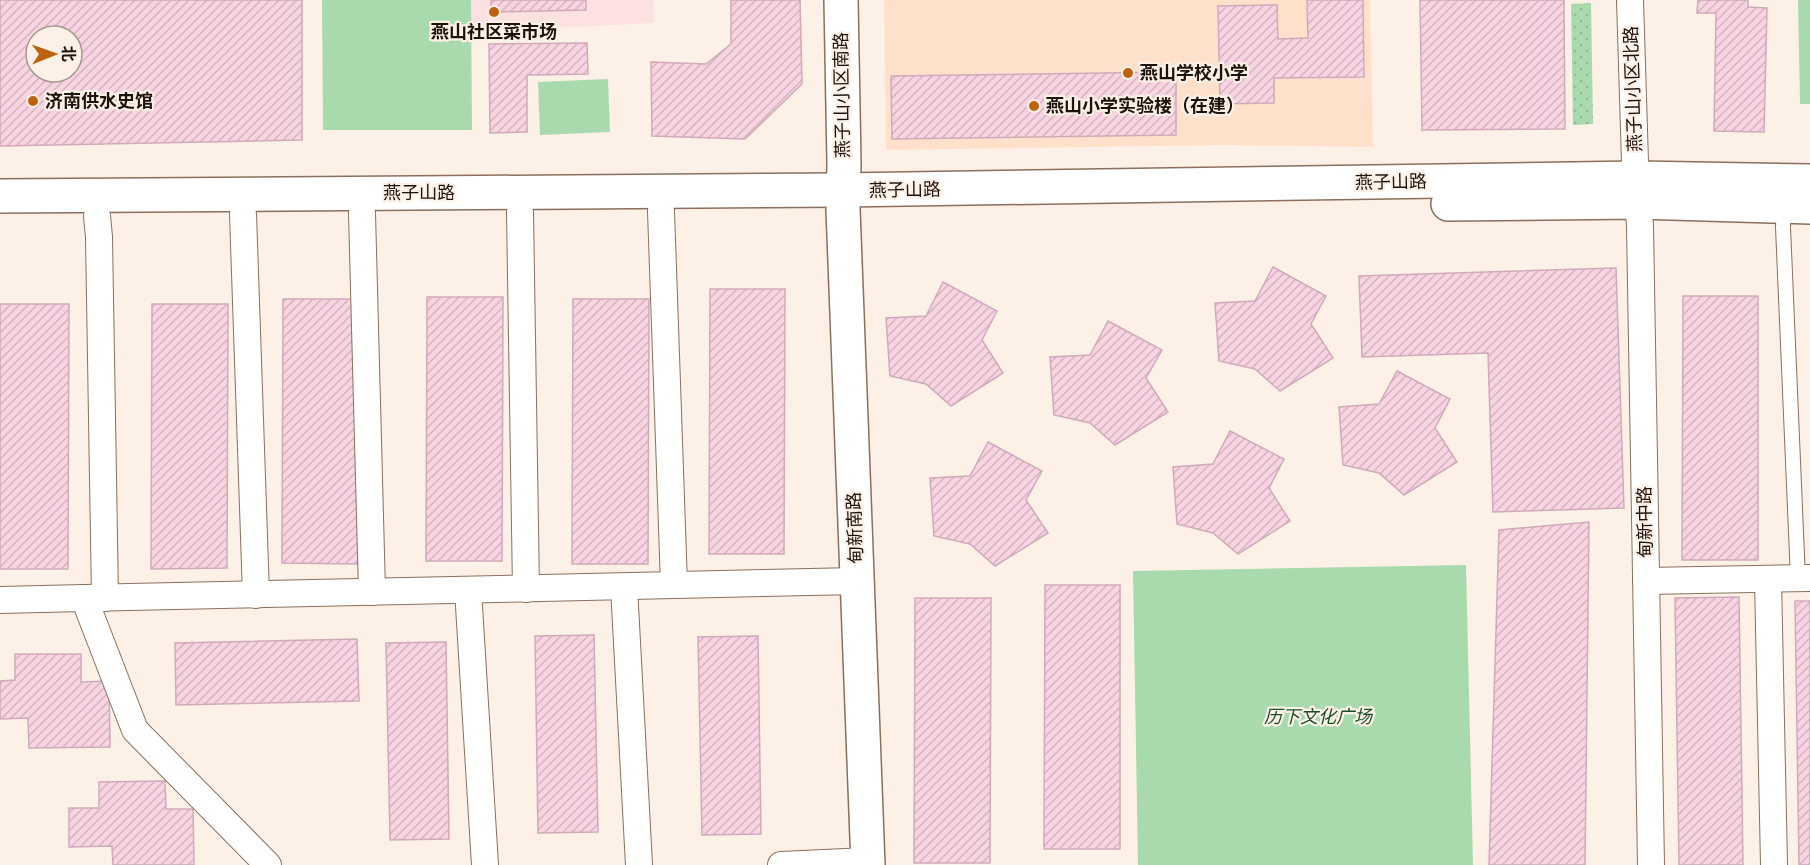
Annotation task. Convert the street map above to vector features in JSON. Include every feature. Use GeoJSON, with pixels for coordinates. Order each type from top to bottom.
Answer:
{"type":"FeatureCollection","features":[{"type":"Feature","properties":{"kind":"street","name":"燕子山小区南路"},"geometry":{"type":"LineString","coordinates":[[841,0],[844,162],[842,200]]}},
{"type":"Feature","properties":{"kind":"street","name":"燕子山小区北路"},"geometry":{"type":"LineString","coordinates":[[1630,0],[1635,162],[1638,190]]}},
{"type":"Feature","properties":{"kind":"street","name":"燕子山路"},"geometry":{"type":"LineString","coordinates":[[0,196],[842,200],[1638,190],[1810,181]]}},
{"type":"Feature","properties":{"kind":"street","name":"燕子山路"},"geometry":{"type":"LineString","coordinates":[[1638,190],[1797,207]]}},
{"type":"Feature","properties":{"kind":"street","name":"甸新中路"},"geometry":{"type":"LineString","coordinates":[[1638,190],[1652,865]]}},
{"type":"Feature","properties":{"kind":"street","name":"燕子山路"},"geometry":{"type":"LineString","coordinates":[[0,216],[661,211],[842,200]]}},
{"type":"Feature","properties":{"kind":"street","name":"甸新南路"},"geometry":{"type":"LineString","coordinates":[[842,200],[868,863]]}},
{"type":"Feature","properties":{"kind":"street"},"geometry":{"type":"LineString","coordinates":[[661,211],[674,585]]}},
{"type":"Feature","properties":{"kind":"street"},"geometry":{"type":"LineString","coordinates":[[520,212],[525,589]]}},
{"type":"Feature","properties":{"kind":"street"},"geometry":{"type":"LineString","coordinates":[[362,213],[372,592]]}},
{"type":"Feature","properties":{"kind":"street"},"geometry":{"type":"LineString","coordinates":[[243,214],[256,595]]}},
{"type":"Feature","properties":{"kind":"street"},"geometry":{"type":"LineString","coordinates":[[97,216],[99,248],[94,598],[135,730],[268,865]]}},
{"type":"Feature","properties":{"kind":"street"},"geometry":{"type":"LineString","coordinates":[[1768,579],[1774,865]]}},
{"type":"Feature","properties":{"kind":"street"},"geometry":{"type":"LineString","coordinates":[[1646,581],[1804,579]]}},
{"type":"Feature","properties":{"kind":"street"},"geometry":{"type":"LineString","coordinates":[[0,600],[857,581]]}},
{"type":"Feature","properties":{"kind":"street"},"geometry":{"type":"LineString","coordinates":[[624,587],[639,865]]}},
{"type":"Feature","properties":{"kind":"street"},"geometry":{"type":"LineString","coordinates":[[468,590],[485,865]]}},
{"type":"Feature","properties":{"kind":"street"},"geometry":{"type":"LineString","coordinates":[[781,865],[868,863]]}},
{"type":"Feature","properties":{"kind":"lane"},"geometry":{"type":"LineString","coordinates":[[1797,207],[1783,227],[1804,579]]}},
{"type":"Feature","properties":{"kind":"shaded area","name":"燕山社区菜市场"},"geometry":{"type":"Polygon","coordinates":[[[335,0],[653,0],[654,23],[336,38],[335,0]]]}},
{"type":"Feature","properties":{"kind":"shaded area","name":"燕山学校小学"},"geometry":{"type":"Polygon","coordinates":[[[884,0],[1370,0],[1373,147],[1224,145],[886,150],[884,0]]]}},
{"type":"Feature","properties":{"kind":"green space"},"geometry":{"type":"Polygon","coordinates":[[[322,0],[471,0],[472,130],[323,130],[322,0]]]}},
{"type":"Feature","properties":{"kind":"green space"},"geometry":{"type":"Polygon","coordinates":[[[1798,0],[1810,0],[1810,104],[1800,104],[1798,0]]]}},
{"type":"Feature","properties":{"kind":"green space"},"geometry":{"type":"Polygon","coordinates":[[[1591,3],[1593,124],[1573,125],[1571,4],[1591,3]]]}},
{"type":"Feature","properties":{"kind":"green space"},"geometry":{"type":"Polygon","coordinates":[[[608,79],[610,132],[540,135],[538,82],[608,79]]]}},
{"type":"Feature","properties":{"kind":"green space","name":"历下文化广场"},"geometry":{"type":"Polygon","coordinates":[[[1466,565],[1473,865],[1138,865],[1133,571],[1466,565]]]}},
{"type":"Feature","properties":{"kind":"building"},"geometry":{"type":"Polygon","coordinates":[[[0,0],[302,0],[302,140],[0,146],[0,0]]]}},
{"type":"Feature","properties":{"kind":"building"},"geometry":{"type":"Polygon","coordinates":[[[491,0],[586,0],[586,10],[491,12],[491,0]]]}},
{"type":"Feature","properties":{"kind":"building"},"geometry":{"type":"Polygon","coordinates":[[[731,0],[800,0],[802,84],[745,139],[652,136],[651,62],[706,64],[731,44],[731,0]]]}},
{"type":"Feature","properties":{"kind":"building"},"geometry":{"type":"Polygon","coordinates":[[[1307,0],[1363,0],[1364,77],[1274,78],[1274,103],[1220,104],[1218,6],[1277,5],[1278,39],[1308,38],[1307,0]]]}},
{"type":"Feature","properties":{"kind":"building"},"geometry":{"type":"Polygon","coordinates":[[[1420,0],[1564,0],[1565,129],[1422,130],[1420,0]]]}},
{"type":"Feature","properties":{"kind":"building"},"geometry":{"type":"Polygon","coordinates":[[[1698,0],[1748,0],[1748,7],[1767,8],[1764,132],[1714,131],[1716,13],[1697,13],[1698,0]]]}},
{"type":"Feature","properties":{"kind":"building"},"geometry":{"type":"Polygon","coordinates":[[[587,43],[588,74],[527,75],[527,132],[490,133],[489,44],[587,43]]]}},
{"type":"Feature","properties":{"kind":"building","name":"燕山小学实验楼（在建）"},"geometry":{"type":"Polygon","coordinates":[[[1176,72],[1176,135],[892,139],[891,76],[1176,72]]]}},
{"type":"Feature","properties":{"kind":"building"},"geometry":{"type":"Polygon","coordinates":[[[1273,267],[1326,296],[1311,324],[1333,358],[1280,391],[1255,369],[1219,361],[1215,303],[1255,301],[1273,267]]]}},
{"type":"Feature","properties":{"kind":"building"},"geometry":{"type":"Polygon","coordinates":[[[1616,268],[1624,508],[1493,512],[1488,353],[1362,357],[1359,276],[1616,268]]]}},
{"type":"Feature","properties":{"kind":"building"},"geometry":{"type":"Polygon","coordinates":[[[943,282],[997,311],[982,340],[1003,373],[951,406],[926,384],[890,376],[886,318],[926,316],[943,282]]]}},
{"type":"Feature","properties":{"kind":"building"},"geometry":{"type":"Polygon","coordinates":[[[710,289],[785,289],[784,554],[709,554],[710,289]]]}},
{"type":"Feature","properties":{"kind":"building"},"geometry":{"type":"Polygon","coordinates":[[[1683,296],[1758,296],[1758,560],[1682,560],[1683,296]]]}},
{"type":"Feature","properties":{"kind":"building"},"geometry":{"type":"Polygon","coordinates":[[[427,297],[503,297],[502,561],[426,561],[427,297]]]}},
{"type":"Feature","properties":{"kind":"building"},"geometry":{"type":"Polygon","coordinates":[[[283,299],[359,299],[358,564],[282,563],[283,299]]]}},
{"type":"Feature","properties":{"kind":"building"},"geometry":{"type":"Polygon","coordinates":[[[573,299],[649,299],[648,564],[572,564],[573,299]]]}},
{"type":"Feature","properties":{"kind":"building"},"geometry":{"type":"Polygon","coordinates":[[[0,304],[69,304],[68,569],[0,569],[0,304]]]}},
{"type":"Feature","properties":{"kind":"building"},"geometry":{"type":"Polygon","coordinates":[[[152,304],[228,304],[227,568],[151,569],[152,304]]]}},
{"type":"Feature","properties":{"kind":"building"},"geometry":{"type":"Polygon","coordinates":[[[1108,321],[1162,350],[1146,378],[1168,412],[1115,445],[1090,423],[1054,415],[1050,357],[1090,355],[1108,321]]]}},
{"type":"Feature","properties":{"kind":"building"},"geometry":{"type":"Polygon","coordinates":[[[1397,371],[1450,399],[1435,428],[1457,462],[1404,495],[1379,473],[1343,465],[1339,407],[1379,404],[1397,371]]]}},
{"type":"Feature","properties":{"kind":"building"},"geometry":{"type":"Polygon","coordinates":[[[1230,431],[1284,459],[1269,488],[1290,521],[1238,554],[1213,533],[1177,524],[1173,467],[1213,464],[1230,431]]]}},
{"type":"Feature","properties":{"kind":"building"},"geometry":{"type":"Polygon","coordinates":[[[988,442],[1042,471],[1026,500],[1048,533],[995,566],[970,544],[934,536],[930,478],[970,476],[988,442]]]}},
{"type":"Feature","properties":{"kind":"building"},"geometry":{"type":"Polygon","coordinates":[[[1589,522],[1585,865],[1489,865],[1499,530],[1589,522]]]}},
{"type":"Feature","properties":{"kind":"building"},"geometry":{"type":"Polygon","coordinates":[[[1045,585],[1120,585],[1120,849],[1044,849],[1045,585]]]}},
{"type":"Feature","properties":{"kind":"building"},"geometry":{"type":"Polygon","coordinates":[[[1739,597],[1743,865],[1679,865],[1675,598],[1739,597]]]}},
{"type":"Feature","properties":{"kind":"building"},"geometry":{"type":"Polygon","coordinates":[[[915,598],[991,598],[990,863],[914,863],[915,598]]]}},
{"type":"Feature","properties":{"kind":"building"},"geometry":{"type":"Polygon","coordinates":[[[1795,601],[1810,601],[1810,865],[1799,865],[1795,601]]]}},
{"type":"Feature","properties":{"kind":"building"},"geometry":{"type":"Polygon","coordinates":[[[594,635],[598,832],[538,833],[535,636],[594,635]]]}},
{"type":"Feature","properties":{"kind":"building"},"geometry":{"type":"Polygon","coordinates":[[[758,636],[761,834],[702,835],[698,637],[758,636]]]}},
{"type":"Feature","properties":{"kind":"building"},"geometry":{"type":"Polygon","coordinates":[[[357,639],[359,701],[176,705],[175,643],[357,639]]]}},
{"type":"Feature","properties":{"kind":"building"},"geometry":{"type":"Polygon","coordinates":[[[446,642],[449,839],[390,840],[386,643],[446,642]]]}},
{"type":"Feature","properties":{"kind":"building"},"geometry":{"type":"Polygon","coordinates":[[[15,654],[81,654],[81,682],[109,681],[110,747],[29,748],[28,718],[0,719],[0,681],[15,680],[15,654]]]}},
{"type":"Feature","properties":{"kind":"building"},"geometry":{"type":"Polygon","coordinates":[[[165,781],[166,809],[193,809],[194,865],[113,865],[112,846],[69,847],[69,808],[99,808],[99,782],[165,781]]]}},
{"type":"Feature","properties":{"kind":"place","name":"燕山社区菜市场"},"geometry":{"type":"Point","coordinates":[494,12]}},
{"type":"Feature","properties":{"kind":"place","name":"燕山学校小学"},"geometry":{"type":"Point","coordinates":[1128,73]}},
{"type":"Feature","properties":{"kind":"place","name":"济南供水史馆"},"geometry":{"type":"Point","coordinates":[33,101]}},
{"type":"Feature","properties":{"kind":"place","name":"燕山小学实验楼（在建）"},"geometry":{"type":"Point","coordinates":[1034,106]}}]}
